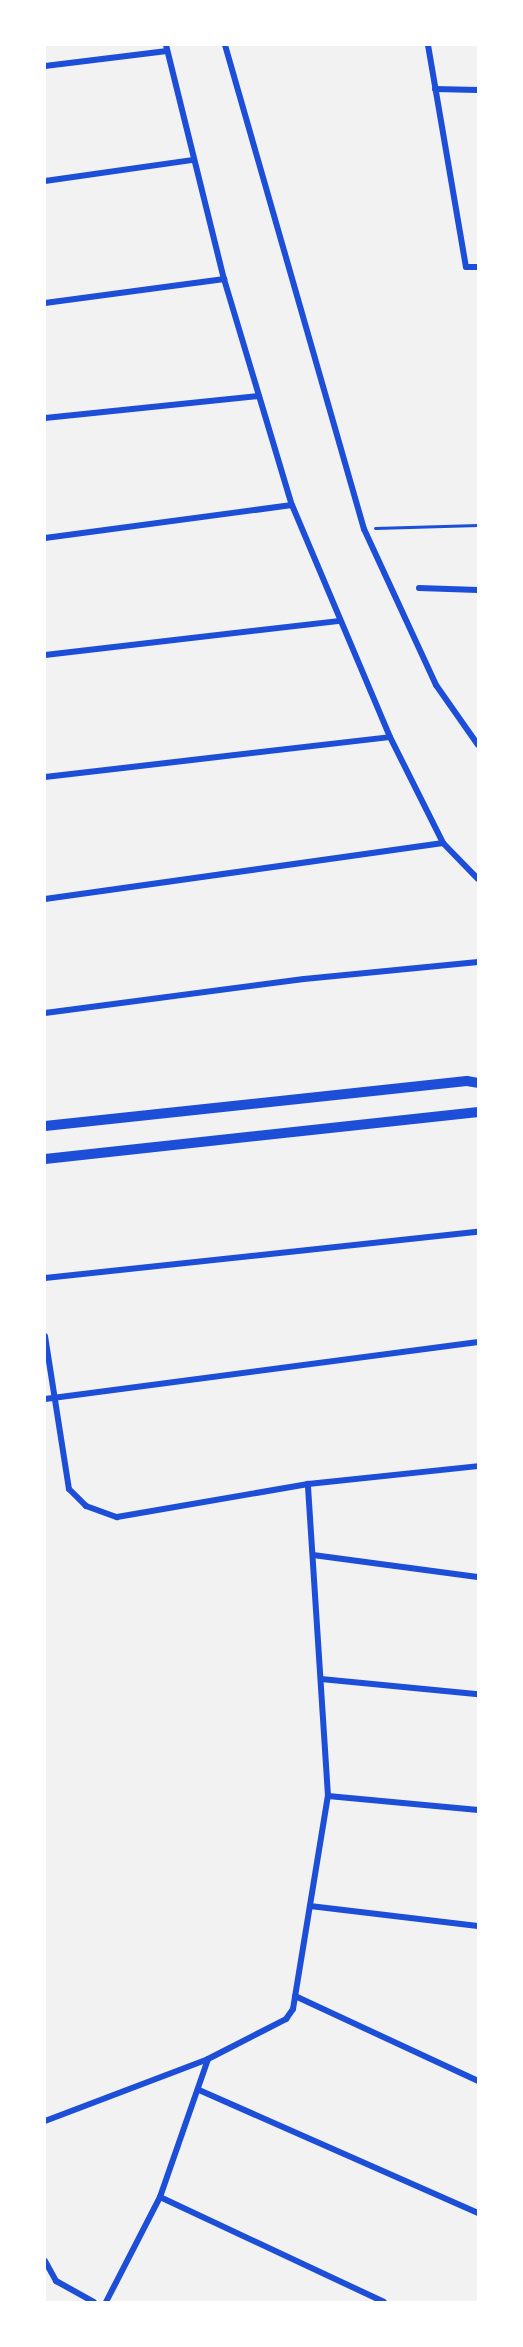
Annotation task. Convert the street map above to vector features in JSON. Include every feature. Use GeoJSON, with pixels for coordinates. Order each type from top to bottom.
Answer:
{"type":"FeatureCollection","features":[{"type":"Feature","properties":{"kind":"street"},"geometry":{"type":"LineString","coordinates":[[225,45],[364,529],[436,685],[478,745]]}},
{"type":"Feature","properties":{"kind":"street"},"geometry":{"type":"LineString","coordinates":[[428,45],[466,267],[478,267]]}},
{"type":"Feature","properties":{"kind":"street"},"geometry":{"type":"LineString","coordinates":[[45,66],[166,48],[192,160],[224,279],[292,505],[390,738],[443,843],[478,879]]}},
{"type":"Feature","properties":{"kind":"street"},"geometry":{"type":"LineString","coordinates":[[435,89],[478,90]]}},
{"type":"Feature","properties":{"kind":"street"},"geometry":{"type":"LineString","coordinates":[[45,181],[192,160]]}},
{"type":"Feature","properties":{"kind":"street"},"geometry":{"type":"LineString","coordinates":[[45,303],[224,279]]}},
{"type":"Feature","properties":{"kind":"street"},"geometry":{"type":"LineString","coordinates":[[45,418],[259,396]]}},
{"type":"Feature","properties":{"kind":"street"},"geometry":{"type":"LineString","coordinates":[[45,538],[292,505]]}},
{"type":"Feature","properties":{"kind":"street"},"geometry":{"type":"LineString","coordinates":[[419,588],[478,590]]}},
{"type":"Feature","properties":{"kind":"street"},"geometry":{"type":"LineString","coordinates":[[45,655],[340,621]]}},
{"type":"Feature","properties":{"kind":"street"},"geometry":{"type":"LineString","coordinates":[[45,777],[390,738]]}},
{"type":"Feature","properties":{"kind":"street"},"geometry":{"type":"LineString","coordinates":[[45,899],[443,843]]}},
{"type":"Feature","properties":{"kind":"street"},"geometry":{"type":"LineString","coordinates":[[45,1013],[304,979],[478,962]]}},
{"type":"Feature","properties":{"kind":"street"},"geometry":{"type":"LineString","coordinates":[[45,1126],[467,1081],[478,1083]]}},
{"type":"Feature","properties":{"kind":"street"},"geometry":{"type":"LineString","coordinates":[[45,1159],[478,1112]]}},
{"type":"Feature","properties":{"kind":"street"},"geometry":{"type":"LineString","coordinates":[[45,1278],[478,1232]]}},
{"type":"Feature","properties":{"kind":"street"},"geometry":{"type":"LineString","coordinates":[[45,1336],[69,1490],[86,1506],[117,1517],[308,1484],[478,1466]]}},
{"type":"Feature","properties":{"kind":"street"},"geometry":{"type":"LineString","coordinates":[[45,1399],[478,1342]]}},
{"type":"Feature","properties":{"kind":"street"},"geometry":{"type":"LineString","coordinates":[[45,2121],[208,2060],[286,2019],[295,1996],[328,1796],[308,1484]]}},
{"type":"Feature","properties":{"kind":"street"},"geometry":{"type":"LineString","coordinates":[[313,1555],[478,1577]]}},
{"type":"Feature","properties":{"kind":"street"},"geometry":{"type":"LineString","coordinates":[[321,1679],[478,1694]]}},
{"type":"Feature","properties":{"kind":"street"},"geometry":{"type":"LineString","coordinates":[[328,1796],[478,1810]]}},
{"type":"Feature","properties":{"kind":"street"},"geometry":{"type":"LineString","coordinates":[[310,1906],[478,1926]]}},
{"type":"Feature","properties":{"kind":"street"},"geometry":{"type":"LineString","coordinates":[[295,1996],[478,2081]]}},
{"type":"Feature","properties":{"kind":"street"},"geometry":{"type":"LineString","coordinates":[[106,2302],[160,2198],[208,2060]]}},
{"type":"Feature","properties":{"kind":"street"},"geometry":{"type":"LineString","coordinates":[[199,2090],[478,2213]]}},
{"type":"Feature","properties":{"kind":"street"},"geometry":{"type":"LineString","coordinates":[[160,2198],[384,2302]]}},
{"type":"Feature","properties":{"kind":"street"},"geometry":{"type":"LineString","coordinates":[[45,2261],[56,2281],[94,2302]]}},
{"type":"Feature","properties":{"kind":"path"},"geometry":{"type":"LineString","coordinates":[[364,529],[478,525]]}}]}
